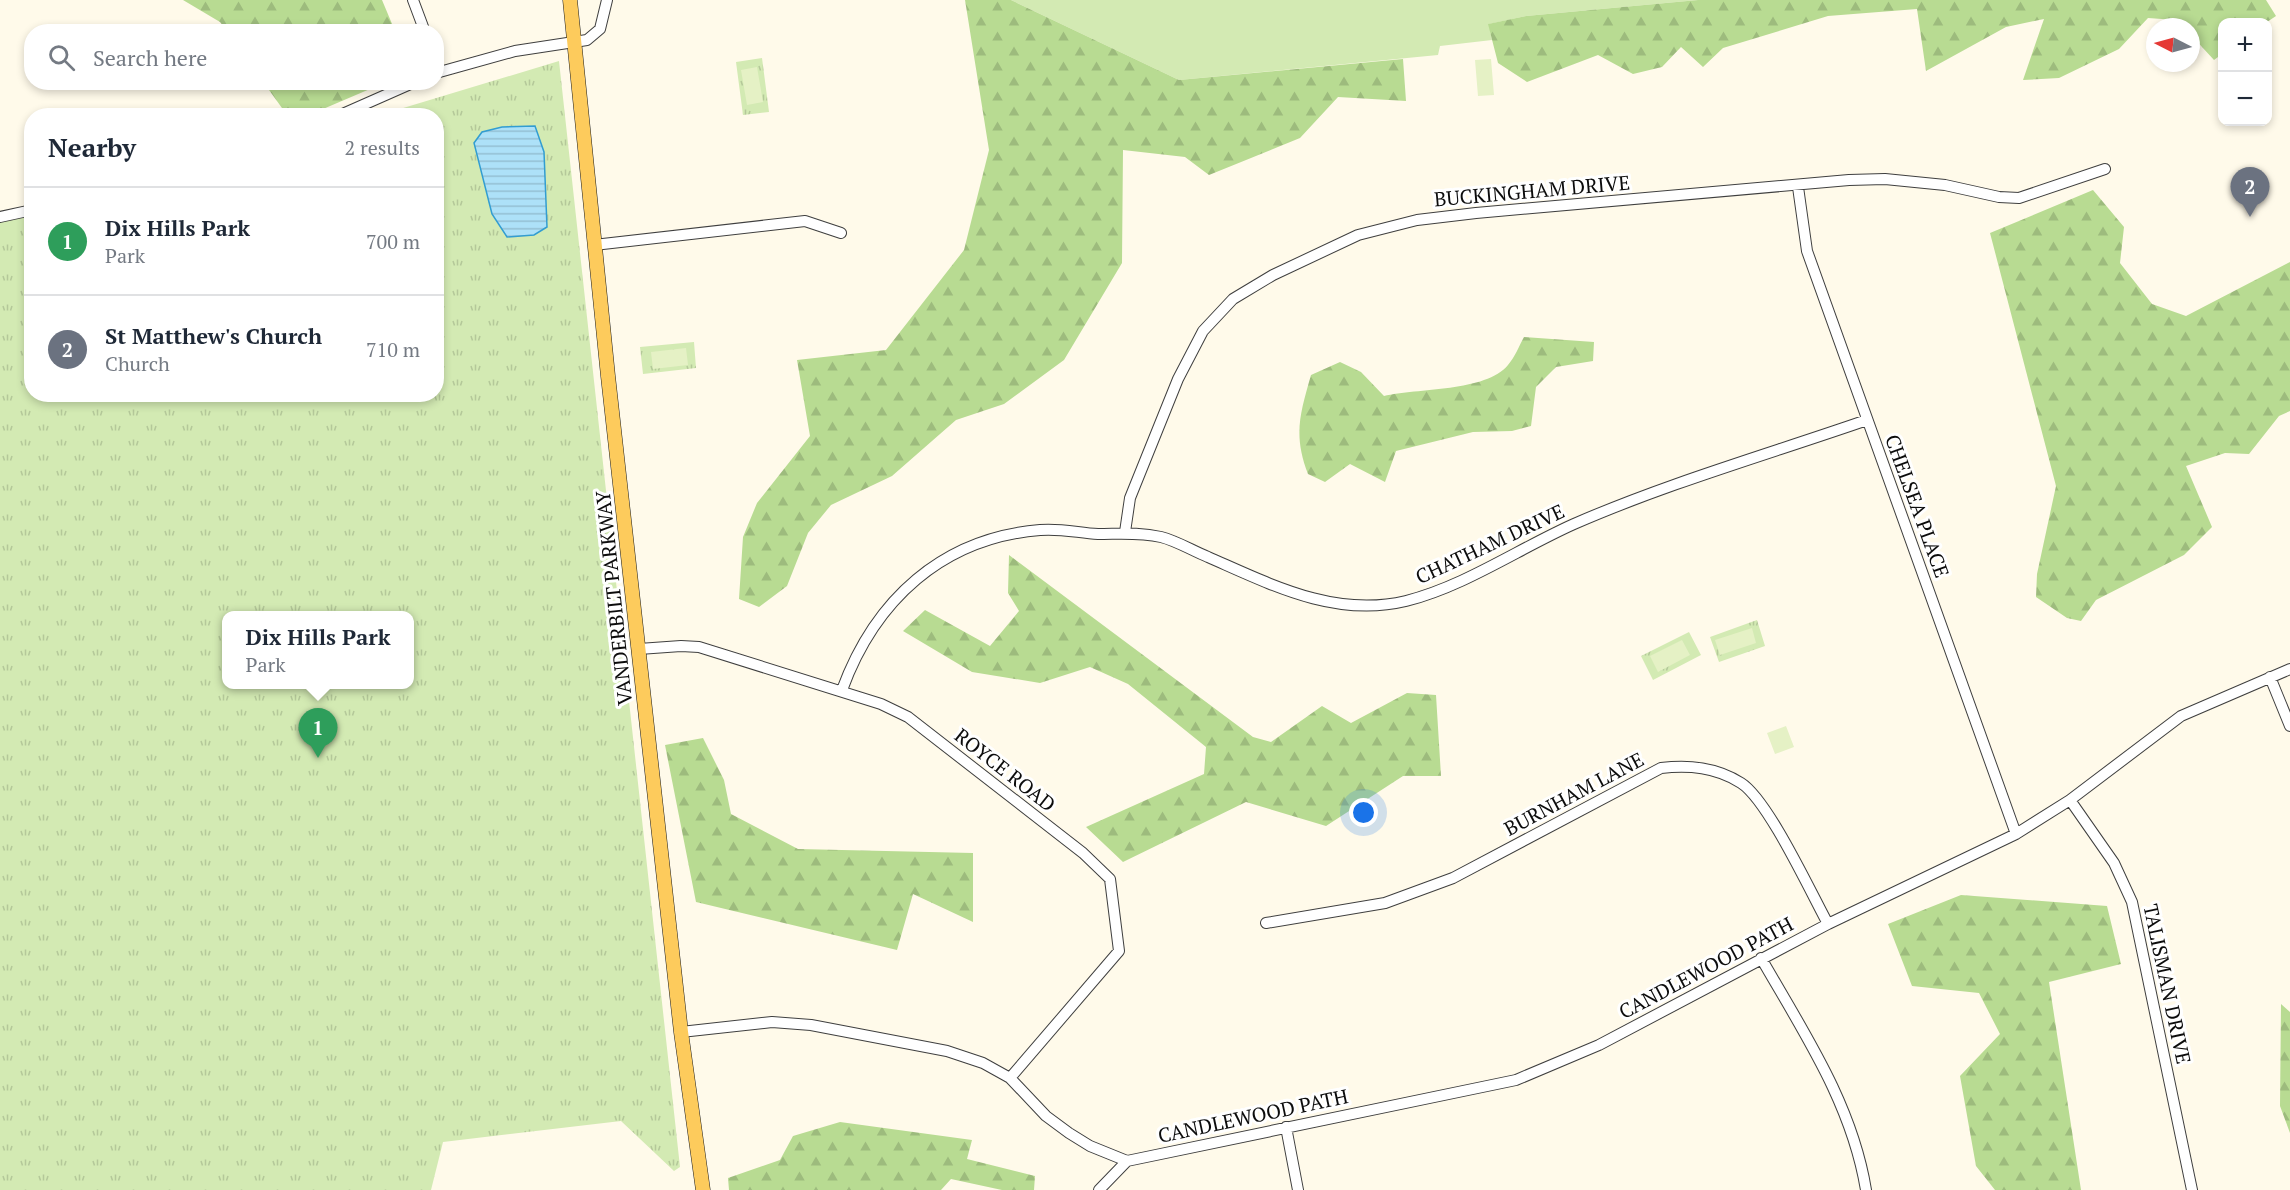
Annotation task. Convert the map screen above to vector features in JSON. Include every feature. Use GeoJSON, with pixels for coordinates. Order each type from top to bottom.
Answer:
{"type":"FeatureCollection","features":[{"type":"Feature","properties":{"kind":"main road","name":"VANDERBILT PARKWAY"},"geometry":{"type":"LineString","coordinates":[[570,0],[594,244],[681,1032],[703,1190]]}},
{"type":"Feature","properties":{"kind":"street"},"geometry":{"type":"LineString","coordinates":[[412,0],[422,24]]}},
{"type":"Feature","properties":{"kind":"street"},"geometry":{"type":"LineString","coordinates":[[444,68],[515,51],[587,40],[600,29],[607,0]]}},
{"type":"Feature","properties":{"kind":"street"},"geometry":{"type":"LineString","coordinates":[[356,108],[397,90]]}},
{"type":"Feature","properties":{"kind":"street","name":"BUCKINGHAM DRIVE"},"geometry":{"type":"LineString","coordinates":[[1125,532],[1130,498],[1148,450],[1178,379],[1203,331],[1233,299],[1273,275],[1358,235],[1417,220],[1885,179],[1945,185],[1999,197],[2019,198],[2105,169]]}},
{"type":"Feature","properties":{"kind":"street","name":"CHELSEA PLACE"},"geometry":{"type":"LineString","coordinates":[[1798,187],[1807,251],[2016,834]]}},
{"type":"Feature","properties":{"kind":"street"},"geometry":{"type":"LineString","coordinates":[[0,217],[24,212]]}},
{"type":"Feature","properties":{"kind":"street"},"geometry":{"type":"LineString","coordinates":[[594,244],[805,221],[842,233]]}},
{"type":"Feature","properties":{"kind":"street","name":"CHATHAM DRIVE"},"geometry":{"type":"LineString","coordinates":[[842,690],[854,658],[869,631],[890,603],[920,576],[952,557],[983,542],[1014,533],[1043,530],[1098,534],[1125,532],[1162,537],[1313,601],[1367,607],[1396,602],[1448,587],[1530,545],[1612,509],[1867,420]]}},
{"type":"Feature","properties":{"kind":"street","name":"ROYCE ROAD"},"geometry":{"type":"LineString","coordinates":[[639,649],[699,647],[842,690],[881,704],[908,717],[1083,853],[1110,879],[1119,951],[1010,1078]]}},
{"type":"Feature","properties":{"kind":"street","name":"CANDLEWOOD PATH"},"geometry":{"type":"LineString","coordinates":[[1127,1161],[1516,1080],[1599,1045],[1828,924],[2016,834],[2070,800],[2181,716],[2290,669]]}},
{"type":"Feature","properties":{"kind":"street"},"geometry":{"type":"LineString","coordinates":[[2271,677],[2290,726]]}},
{"type":"Feature","properties":{"kind":"street","name":"BURNHAM LANE"},"geometry":{"type":"LineString","coordinates":[[1266,922],[1385,903],[1420,892],[1453,878],[1661,768],[1689,765],[1720,772],[1743,783],[1767,812],[1828,924]]}},
{"type":"Feature","properties":{"kind":"street","name":"TALISMAN DRIVE"},"geometry":{"type":"LineString","coordinates":[[2070,800],[2114,863],[2132,902],[2192,1190]]}},
{"type":"Feature","properties":{"kind":"street"},"geometry":{"type":"LineString","coordinates":[[1761,958],[1833,1084],[1861,1156],[1866,1190]]}},
{"type":"Feature","properties":{"kind":"street"},"geometry":{"type":"LineString","coordinates":[[681,1032],[772,1022],[811,1025],[947,1051],[983,1063],[1010,1078],[1046,1116],[1069,1133],[1090,1146],[1127,1161],[1099,1190]]}},
{"type":"Feature","properties":{"kind":"street"},"geometry":{"type":"LineString","coordinates":[[1286,1127],[1298,1190]]}},
{"type":"Feature","properties":{"kind":"green space"},"geometry":{"type":"Polygon","coordinates":[[[183,0],[382,0],[392,24],[222,24],[183,0]]]}},
{"type":"Feature","properties":{"kind":"green space"},"geometry":{"type":"Polygon","coordinates":[[[965,0],[1011,0],[1179,80],[1403,59],[1406,101],[1338,97],[1300,138],[1209,175],[1185,157],[1123,150],[1122,263],[1064,360],[1004,404],[956,420],[892,476],[831,505],[808,533],[787,586],[759,607],[739,599],[743,537],[757,503],[810,436],[797,360],[886,350],[964,250],[989,150],[965,0]]]}},
{"type":"Feature","properties":{"kind":"green space"},"geometry":{"type":"Polygon","coordinates":[[[1011,0],[1698,0],[1526,16],[1489,24],[1492,40],[1440,46],[1438,55],[1179,80],[1011,0]]]}},
{"type":"Feature","properties":{"kind":"green space"},"geometry":{"type":"Polygon","coordinates":[[[1698,0],[2266,0],[2276,16],[2272,19],[2218,18],[2218,57],[2214,60],[2200,45],[2200,18],[2146,18],[2119,49],[2059,78],[2023,80],[2044,19],[2006,27],[1926,71],[1917,9],[1828,16],[1723,48],[1703,67],[1681,47],[1662,67],[1633,74],[1598,55],[1527,82],[1498,63],[1488,24],[1526,16],[1698,0]]]}},
{"type":"Feature","properties":{"kind":"green space"},"geometry":{"type":"Polygon","coordinates":[[[762,58],[769,112],[743,115],[736,62],[762,58]]]}},
{"type":"Feature","properties":{"kind":"green space"},"geometry":{"type":"Polygon","coordinates":[[[1491,59],[1494,95],[1478,96],[1475,60],[1491,59]]]}},
{"type":"Feature","properties":{"kind":"green space"},"geometry":{"type":"Polygon","coordinates":[[[559,61],[680,1167],[674,1171],[621,1121],[443,1142],[431,1190],[0,1190],[0,222],[24,216],[24,402],[444,402],[444,108],[403,108],[559,61]]]}},
{"type":"Feature","properties":{"kind":"green space"},"geometry":{"type":"Polygon","coordinates":[[[757,67],[763,102],[747,105],[741,70],[757,67]]]}},
{"type":"Feature","properties":{"kind":"green space"},"geometry":{"type":"Polygon","coordinates":[[[269,90],[368,90],[325,108],[282,108],[269,90]]]}},
{"type":"Feature","properties":{"kind":"green space"},"geometry":{"type":"Polygon","coordinates":[[[2093,190],[2124,227],[2120,263],[2152,304],[2186,316],[2290,262],[2290,411],[2279,416],[2249,454],[2225,453],[2186,466],[2212,527],[2184,555],[2096,600],[2081,621],[2067,618],[2036,597],[2037,574],[2056,486],[1990,233],[2093,190]]]}},
{"type":"Feature","properties":{"kind":"green space"},"geometry":{"type":"Polygon","coordinates":[[[1524,337],[1594,342],[1593,361],[1556,367],[1536,387],[1531,426],[1512,431],[1473,432],[1396,451],[1385,482],[1350,464],[1325,482],[1308,474],[1299,436],[1301,413],[1311,375],[1340,362],[1361,372],[1384,396],[1468,385],[1498,374],[1508,365],[1524,337]]]}},
{"type":"Feature","properties":{"kind":"green space"},"geometry":{"type":"Polygon","coordinates":[[[694,342],[696,368],[643,374],[640,347],[694,342]]]}},
{"type":"Feature","properties":{"kind":"green space"},"geometry":{"type":"Polygon","coordinates":[[[686,348],[688,365],[653,369],[651,352],[686,348]]]}},
{"type":"Feature","properties":{"kind":"green space"},"geometry":{"type":"Polygon","coordinates":[[[1009,555],[1253,737],[1271,742],[1322,706],[1351,723],[1407,693],[1436,695],[1441,776],[1403,776],[1326,826],[1246,802],[1123,862],[1086,827],[1204,774],[1206,747],[1128,684],[1090,667],[1040,683],[972,672],[903,631],[925,610],[990,646],[1019,611],[1008,593],[1009,555]]]}},
{"type":"Feature","properties":{"kind":"green space"},"geometry":{"type":"Polygon","coordinates":[[[1757,620],[1765,646],[1719,662],[1710,637],[1757,620]]]}},
{"type":"Feature","properties":{"kind":"green space"},"geometry":{"type":"Polygon","coordinates":[[[1752,628],[1756,643],[1720,655],[1715,640],[1752,628]]]}},
{"type":"Feature","properties":{"kind":"green space"},"geometry":{"type":"Polygon","coordinates":[[[1689,632],[1701,655],[1653,680],[1641,656],[1689,632]]]}},
{"type":"Feature","properties":{"kind":"green space"},"geometry":{"type":"Polygon","coordinates":[[[1682,640],[1690,655],[1658,672],[1650,656],[1682,640]]]}},
{"type":"Feature","properties":{"kind":"green space"},"geometry":{"type":"Polygon","coordinates":[[[1786,726],[1794,747],[1775,754],[1767,733],[1786,726]]]}},
{"type":"Feature","properties":{"kind":"green space"},"geometry":{"type":"Polygon","coordinates":[[[703,738],[724,780],[731,814],[798,849],[973,853],[973,922],[913,894],[897,950],[696,902],[665,745],[703,738]]]}},
{"type":"Feature","properties":{"kind":"green space"},"geometry":{"type":"Polygon","coordinates":[[[1961,895],[2107,906],[2121,964],[2049,982],[2081,1190],[1995,1190],[1976,1166],[1960,1076],[2000,1034],[1979,993],[1912,986],[1888,924],[1961,895]]]}},
{"type":"Feature","properties":{"kind":"green space"},"geometry":{"type":"Polygon","coordinates":[[[2281,1004],[2290,1012],[2290,1133],[2280,1106],[2281,1004]]]}},
{"type":"Feature","properties":{"kind":"green space"},"geometry":{"type":"Polygon","coordinates":[[[840,1122],[972,1140],[967,1159],[1035,1176],[1034,1190],[1002,1190],[951,1179],[941,1190],[729,1190],[728,1178],[780,1160],[793,1136],[840,1122]]]}},
{"type":"Feature","properties":{"kind":"water"},"geometry":{"type":"Polygon","coordinates":[[[535,126],[544,152],[547,227],[534,235],[507,237],[492,214],[474,143],[482,132],[502,127],[535,126]]]}},
{"type":"Feature","properties":{"kind":"place","name":"St Matthew's Church"},"geometry":{"type":"Point","coordinates":[2250,217]}},
{"type":"Feature","properties":{"kind":"place","name":"Dix Hills Park"},"geometry":{"type":"Point","coordinates":[318,758]}}]}
